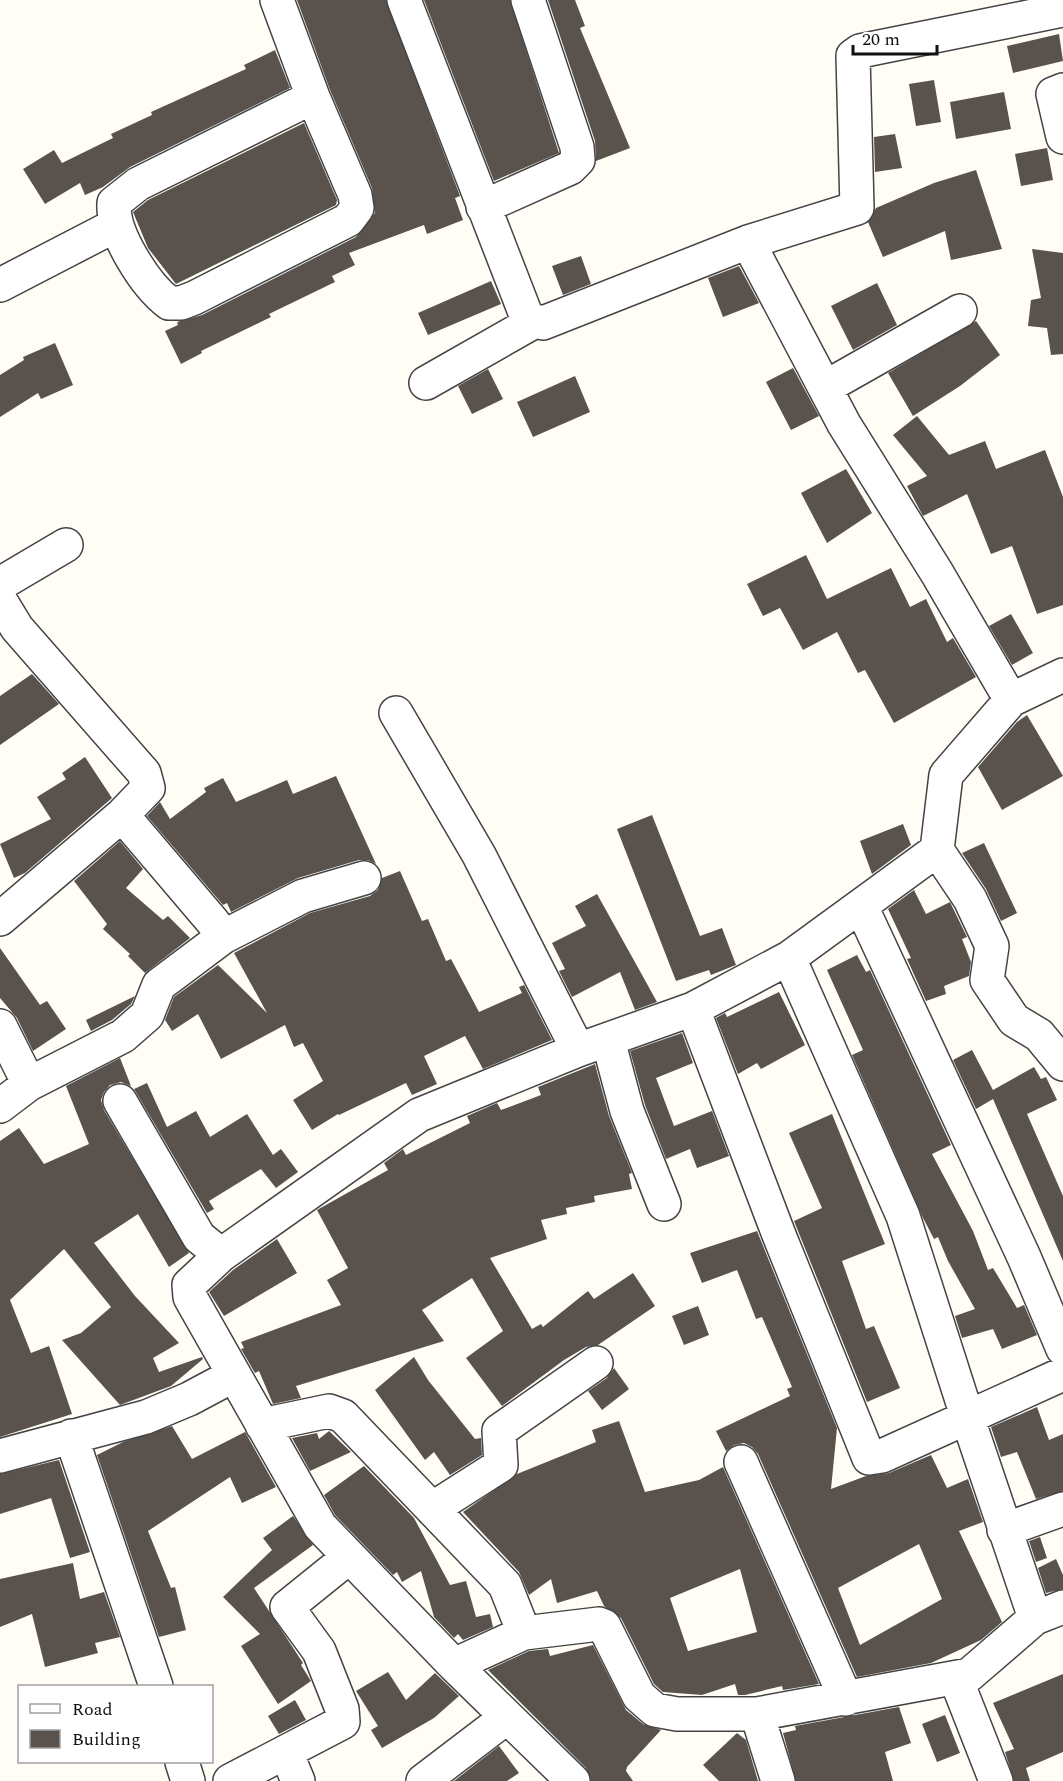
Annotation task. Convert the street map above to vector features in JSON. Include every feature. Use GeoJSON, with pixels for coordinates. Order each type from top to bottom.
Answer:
{"type":"FeatureCollection","features":[{"type":"Feature","properties":{"kind":"street"},"geometry":{"type":"LineString","coordinates":[[277,0],[313,97],[355,195],[357,208],[348,220],[181,303],[169,303],[136,264],[116,225],[113,216],[114,203],[130,189],[313,97]]}},
{"type":"Feature","properties":{"kind":"street"},"geometry":{"type":"LineString","coordinates":[[404,0],[526,315],[543,323],[748,242],[857,208],[853,56],[861,51],[1063,10]]}},
{"type":"Feature","properties":{"kind":"street"},"geometry":{"type":"LineString","coordinates":[[483,207],[570,168],[578,160],[577,147],[528,0]]}},
{"type":"Feature","properties":{"kind":"street"},"geometry":{"type":"LineString","coordinates":[[1063,90],[1053,94],[1063,137]]}},
{"type":"Feature","properties":{"kind":"street"},"geometry":{"type":"LineString","coordinates":[[0,285],[116,225]]}},
{"type":"Feature","properties":{"kind":"street"},"geometry":{"type":"LineString","coordinates":[[748,242],[844,424],[938,573],[1011,700]]}},
{"type":"Feature","properties":{"kind":"street"},"geometry":{"type":"LineString","coordinates":[[826,387],[960,311]]}},
{"type":"Feature","properties":{"kind":"street"},"geometry":{"type":"LineString","coordinates":[[426,383],[535,321]]}},
{"type":"Feature","properties":{"kind":"street"},"geometry":{"type":"LineString","coordinates":[[0,584],[66,545]]}},
{"type":"Feature","properties":{"kind":"street"},"geometry":{"type":"LineString","coordinates":[[0,600],[17,628],[144,773],[148,788],[122,815],[0,918]]}},
{"type":"Feature","properties":{"kind":"street"},"geometry":{"type":"LineString","coordinates":[[1063,675],[1011,700],[946,775],[938,850],[970,899],[992,946],[987,980],[1014,1020],[1039,1035],[1063,1064]]}},
{"type":"Feature","properties":{"kind":"street"},"geometry":{"type":"LineString","coordinates":[[396,713],[593,1045],[627,1111],[664,1204]]}},
{"type":"Feature","properties":{"kind":"street"},"geometry":{"type":"LineString","coordinates":[[122,815],[213,922],[223,937]]}},
{"type":"Feature","properties":{"kind":"street"},"geometry":{"type":"LineString","coordinates":[[573,1781],[454,1665],[320,1526],[234,1375],[189,1291],[189,1285],[221,1255],[419,1115],[593,1045],[693,1009],[789,958],[938,850]]}},
{"type":"Feature","properties":{"kind":"street"},"geometry":{"type":"LineString","coordinates":[[0,1106],[29,1084],[123,1036],[147,1014],[159,985],[223,937],[303,896],[364,878]]}},
{"type":"Feature","properties":{"kind":"street"},"geometry":{"type":"LineString","coordinates":[[861,906],[1024,1257],[1063,1349]]}},
{"type":"Feature","properties":{"kind":"street"},"geometry":{"type":"LineString","coordinates":[[454,1665],[524,1634],[599,1624],[604,1626],[639,1696],[655,1710],[687,1714],[757,1714],[969,1675],[1049,1613],[1004,1530],[903,1216],[789,958]]}},
{"type":"Feature","properties":{"kind":"street"},"geometry":{"type":"LineString","coordinates":[[693,1009],[867,1455],[877,1458],[968,1419],[1063,1374]]}},
{"type":"Feature","properties":{"kind":"street"},"geometry":{"type":"LineString","coordinates":[[0,1026],[29,1084]]}},
{"type":"Feature","properties":{"kind":"street"},"geometry":{"type":"LineString","coordinates":[[120,1101],[199,1237],[221,1255]]}},
{"type":"Feature","properties":{"kind":"street"},"geometry":{"type":"LineString","coordinates":[[432,1509],[501,1465],[499,1431],[596,1363]]}},
{"type":"Feature","properties":{"kind":"street"},"geometry":{"type":"LineString","coordinates":[[0,1455],[146,1417],[189,1399],[234,1375]]}},
{"type":"Feature","properties":{"kind":"street"},"geometry":{"type":"LineString","coordinates":[[262,1425],[336,1412],[505,1585],[524,1634]]}},
{"type":"Feature","properties":{"kind":"street"},"geometry":{"type":"LineString","coordinates":[[71,1436],[156,1685]]}},
{"type":"Feature","properties":{"kind":"street"},"geometry":{"type":"LineString","coordinates":[[741,1462],[846,1699]]}},
{"type":"Feature","properties":{"kind":"street"},"geometry":{"type":"LineString","coordinates":[[1004,1530],[1063,1509]]}},
{"type":"Feature","properties":{"kind":"street"},"geometry":{"type":"LineString","coordinates":[[230,1781],[292,1766],[343,1722],[342,1709],[320,1651],[287,1607],[350,1557]]}},
{"type":"Feature","properties":{"kind":"street"},"geometry":{"type":"LineString","coordinates":[[956,1679],[996,1781]]}},
{"type":"Feature","properties":{"kind":"street"},"geometry":{"type":"LineString","coordinates":[[757,1714],[778,1781]]}},
{"type":"Feature","properties":{"kind":"street"},"geometry":{"type":"LineString","coordinates":[[423,1781],[507,1717]]}},
{"type":"Feature","properties":{"kind":"street"},"geometry":{"type":"LineString","coordinates":[[183,1763],[188,1781]]}},
{"type":"Feature","properties":{"kind":"building"},"geometry":{"type":"Polygon","coordinates":[[[297,0],[386,0],[460,196],[455,198],[463,220],[427,234],[424,225],[349,253],[355,265],[332,276],[335,282],[269,314],[271,317],[201,351],[202,353],[181,364],[165,331],[178,325],[177,322],[202,315],[356,237],[375,213],[372,188],[330,90],[297,0]]]}},
{"type":"Feature","properties":{"kind":"building"},"geometry":{"type":"Polygon","coordinates":[[[424,0],[510,0],[559,153],[494,181],[424,0]]]}},
{"type":"Feature","properties":{"kind":"building"},"geometry":{"type":"Polygon","coordinates":[[[548,0],[575,0],[585,26],[580,28],[630,148],[596,161],[595,141],[548,0]]]}},
{"type":"Feature","properties":{"kind":"building"},"geometry":{"type":"Polygon","coordinates":[[[1059,34],[1063,61],[1013,73],[1007,46],[1059,34]]]}},
{"type":"Feature","properties":{"kind":"building"},"geometry":{"type":"Polygon","coordinates":[[[275,50],[290,88],[130,167],[103,187],[85,195],[80,183],[45,204],[23,169],[54,150],[62,163],[113,138],[111,134],[152,115],[151,112],[246,69],[244,65],[275,50]]]}},
{"type":"Feature","properties":{"kind":"building"},"geometry":{"type":"Polygon","coordinates":[[[934,80],[941,122],[916,126],[909,84],[934,80]]]}},
{"type":"Feature","properties":{"kind":"building"},"geometry":{"type":"Polygon","coordinates":[[[1004,92],[1011,129],[956,139],[950,102],[1004,92]]]}},
{"type":"Feature","properties":{"kind":"building"},"geometry":{"type":"Polygon","coordinates":[[[304,123],[337,200],[336,205],[176,284],[148,248],[133,212],[148,200],[304,123]]]}},
{"type":"Feature","properties":{"kind":"building"},"geometry":{"type":"Polygon","coordinates":[[[895,134],[902,168],[875,172],[874,137],[895,134]]]}},
{"type":"Feature","properties":{"kind":"building"},"geometry":{"type":"Polygon","coordinates":[[[1047,148],[1053,180],[1021,186],[1015,154],[1047,148]]]}},
{"type":"Feature","properties":{"kind":"building"},"geometry":{"type":"Polygon","coordinates":[[[976,170],[1002,249],[951,260],[945,231],[883,257],[868,222],[876,208],[934,183],[976,170]]]}},
{"type":"Feature","properties":{"kind":"building"},"geometry":{"type":"Polygon","coordinates":[[[1032,249],[1063,253],[1063,354],[1051,355],[1047,328],[1028,326],[1031,300],[1041,298],[1032,249]]]}},
{"type":"Feature","properties":{"kind":"building"},"geometry":{"type":"Polygon","coordinates":[[[581,256],[591,284],[563,295],[552,266],[581,256]]]}},
{"type":"Feature","properties":{"kind":"building"},"geometry":{"type":"Polygon","coordinates":[[[739,266],[759,303],[723,317],[708,278],[739,266]]]}},
{"type":"Feature","properties":{"kind":"building"},"geometry":{"type":"Polygon","coordinates":[[[491,281],[501,304],[428,335],[418,313],[491,281]]]}},
{"type":"Feature","properties":{"kind":"building"},"geometry":{"type":"Polygon","coordinates":[[[877,283],[897,325],[853,350],[831,306],[877,283]]]}},
{"type":"Feature","properties":{"kind":"building"},"geometry":{"type":"Polygon","coordinates":[[[976,321],[1000,355],[960,386],[913,416],[888,373],[976,321]]]}},
{"type":"Feature","properties":{"kind":"building"},"geometry":{"type":"Polygon","coordinates":[[[55,343],[73,385],[41,399],[38,393],[0,417],[0,375],[24,360],[23,357],[55,343]]]}},
{"type":"Feature","properties":{"kind":"building"},"geometry":{"type":"Polygon","coordinates":[[[793,368],[819,416],[791,430],[766,382],[793,368]]]}},
{"type":"Feature","properties":{"kind":"building"},"geometry":{"type":"Polygon","coordinates":[[[488,369],[503,399],[472,414],[458,386],[488,369]]]}},
{"type":"Feature","properties":{"kind":"building"},"geometry":{"type":"Polygon","coordinates":[[[575,376],[590,412],[533,437],[517,402],[575,376]]]}},
{"type":"Feature","properties":{"kind":"building"},"geometry":{"type":"Polygon","coordinates":[[[917,416],[949,455],[985,441],[996,469],[1045,450],[1063,497],[1063,605],[1037,614],[1012,546],[991,554],[967,494],[923,516],[907,486],[927,476],[893,435],[917,416]]]}},
{"type":"Feature","properties":{"kind":"building"},"geometry":{"type":"Polygon","coordinates":[[[846,469],[872,513],[827,543],[801,493],[846,469]]]}},
{"type":"Feature","properties":{"kind":"building"},"geometry":{"type":"Polygon","coordinates":[[[806,555],[827,599],[891,568],[910,607],[926,599],[947,642],[953,638],[976,677],[894,723],[865,670],[858,673],[837,632],[803,650],[780,608],[763,616],[747,584],[806,555]]]}},
{"type":"Feature","properties":{"kind":"building"},"geometry":{"type":"Polygon","coordinates":[[[1011,614],[1033,653],[1012,665],[989,626],[1011,614]]]}},
{"type":"Feature","properties":{"kind":"building"},"geometry":{"type":"Polygon","coordinates":[[[32,674],[59,704],[0,745],[0,696],[32,674]]]}},
{"type":"Feature","properties":{"kind":"building"},"geometry":{"type":"Polygon","coordinates":[[[1027,715],[1063,776],[1002,810],[978,767],[1017,722],[1027,715]]]}},
{"type":"Feature","properties":{"kind":"building"},"geometry":{"type":"Polygon","coordinates":[[[85,757],[112,798],[25,873],[14,878],[0,844],[51,819],[37,797],[66,779],[62,773],[85,757]]]}},
{"type":"Feature","properties":{"kind":"building"},"geometry":{"type":"Polygon","coordinates":[[[336,776],[376,864],[368,860],[359,860],[298,878],[231,912],[227,903],[223,905],[147,816],[160,802],[170,819],[206,792],[204,788],[223,778],[236,802],[287,780],[293,794],[336,776]]]}},
{"type":"Feature","properties":{"kind":"building"},"geometry":{"type":"Polygon","coordinates":[[[652,815],[700,936],[722,928],[736,965],[711,975],[709,970],[676,981],[617,829],[652,815]]]}},
{"type":"Feature","properties":{"kind":"building"},"geometry":{"type":"Polygon","coordinates":[[[903,824],[911,845],[872,874],[860,841],[903,824]]]}},
{"type":"Feature","properties":{"kind":"building"},"geometry":{"type":"Polygon","coordinates":[[[120,841],[143,869],[126,888],[163,920],[168,916],[190,938],[145,973],[128,956],[130,954],[103,929],[107,924],[74,881],[120,841]]]}},
{"type":"Feature","properties":{"kind":"building"},"geometry":{"type":"Polygon","coordinates":[[[984,843],[1017,913],[1001,921],[986,889],[962,853],[984,843]]]}},
{"type":"Feature","properties":{"kind":"building"},"geometry":{"type":"Polygon","coordinates":[[[400,871],[422,921],[428,919],[446,961],[451,959],[479,1012],[522,993],[519,987],[524,985],[552,1040],[483,1069],[465,1036],[424,1056],[437,1084],[412,1095],[406,1083],[338,1114],[312,1130],[293,1100],[323,1081],[303,1043],[294,1047],[285,1025],[221,1059],[198,1014],[172,1031],[165,1020],[174,997],[218,965],[267,1013],[234,953],[310,913],[370,896],[378,890],[382,878],[400,871]]]}},
{"type":"Feature","properties":{"kind":"building"},"geometry":{"type":"Polygon","coordinates":[[[914,890],[926,914],[950,902],[967,937],[962,939],[971,962],[969,976],[944,986],[946,994],[926,1001],[907,959],[911,958],[888,909],[914,890]]]}},
{"type":"Feature","properties":{"kind":"building"},"geometry":{"type":"Polygon","coordinates":[[[597,894],[657,1002],[635,1010],[620,972],[572,997],[559,971],[565,969],[552,943],[586,926],[575,906],[597,894]]]}},
{"type":"Feature","properties":{"kind":"building"},"geometry":{"type":"Polygon","coordinates":[[[0,948],[40,1005],[47,1001],[66,1029],[33,1051],[17,1018],[0,998],[0,948]]]}},
{"type":"Feature","properties":{"kind":"building"},"geometry":{"type":"Polygon","coordinates":[[[857,955],[866,972],[870,970],[951,1145],[932,1154],[973,1231],[988,1270],[993,1268],[1017,1308],[1024,1305],[1037,1335],[1002,1349],[993,1329],[962,1338],[955,1316],[975,1309],[948,1261],[938,1237],[934,1239],[923,1218],[852,1055],[863,1050],[827,970],[857,955]]]}},
{"type":"Feature","properties":{"kind":"building"},"geometry":{"type":"Polygon","coordinates":[[[779,992],[805,1045],[761,1069],[757,1063],[738,1074],[716,1018],[725,1013],[727,1017],[779,992]]]}},
{"type":"Feature","properties":{"kind":"building"},"geometry":{"type":"Polygon","coordinates":[[[135,996],[131,1004],[112,1020],[91,1031],[86,1020],[135,996]]]}},
{"type":"Feature","properties":{"kind":"building"},"geometry":{"type":"Polygon","coordinates":[[[682,1033],[693,1063],[656,1078],[674,1126],[712,1111],[729,1156],[697,1168],[690,1149],[666,1159],[645,1105],[630,1051],[682,1033]]]}},
{"type":"Feature","properties":{"kind":"building"},"geometry":{"type":"Polygon","coordinates":[[[972,1050],[993,1090],[1034,1067],[1041,1079],[1046,1077],[1057,1100],[1027,1114],[1063,1196],[1063,1261],[993,1099],[976,1109],[953,1060],[972,1050]]]}},
{"type":"Feature","properties":{"kind":"building"},"geometry":{"type":"Polygon","coordinates":[[[120,1058],[131,1086],[121,1082],[110,1085],[101,1100],[104,1110],[189,1253],[169,1267],[138,1214],[94,1243],[135,1296],[179,1343],[153,1358],[159,1372],[202,1357],[203,1359],[171,1386],[120,1405],[62,1340],[81,1333],[111,1307],[64,1249],[10,1300],[31,1353],[49,1346],[72,1414],[0,1437],[0,1141],[19,1128],[44,1164],[89,1144],[66,1086],[120,1058]]]}},
{"type":"Feature","properties":{"kind":"building"},"geometry":{"type":"Polygon","coordinates":[[[595,1064],[609,1116],[632,1173],[629,1174],[632,1189],[594,1196],[595,1202],[566,1208],[567,1214],[541,1220],[547,1239],[490,1258],[532,1329],[541,1324],[543,1327],[588,1291],[594,1299],[633,1273],[655,1306],[598,1345],[586,1347],[564,1360],[502,1406],[466,1358],[503,1331],[472,1278],[422,1310],[444,1341],[296,1386],[301,1398],[273,1404],[259,1371],[255,1373],[241,1349],[244,1348],[241,1342],[341,1305],[327,1280],[348,1268],[317,1210],[388,1170],[384,1163],[403,1149],[406,1155],[470,1123],[467,1116],[497,1103],[501,1110],[541,1095],[538,1087],[595,1064]]]}},
{"type":"Feature","properties":{"kind":"building"},"geometry":{"type":"Polygon","coordinates":[[[147,1083],[167,1127],[196,1111],[210,1137],[247,1114],[273,1155],[281,1149],[298,1172],[276,1188],[261,1169],[209,1201],[214,1209],[207,1213],[134,1089],[147,1083]]]}},
{"type":"Feature","properties":{"kind":"building"},"geometry":{"type":"Polygon","coordinates":[[[832,1114],[885,1244],[842,1261],[866,1329],[874,1326],[900,1388],[867,1402],[794,1221],[822,1208],[789,1133],[832,1114]]]}},
{"type":"Feature","properties":{"kind":"building"},"geometry":{"type":"Polygon","coordinates":[[[757,1231],[837,1428],[831,1489],[866,1476],[889,1473],[931,1455],[947,1488],[968,1479],[983,1522],[959,1531],[1002,1622],[981,1640],[931,1663],[857,1677],[758,1454],[744,1443],[734,1445],[726,1451],[716,1431],[790,1396],[787,1389],[792,1387],[762,1317],[756,1319],[737,1270],[702,1283],[690,1253],[757,1231]],[[919,1544],[838,1588],[860,1645],[942,1599],[919,1544]]]}},
{"type":"Feature","properties":{"kind":"building"},"geometry":{"type":"Polygon","coordinates":[[[277,1239],[297,1273],[224,1316],[209,1292],[233,1270],[277,1239]]]}},
{"type":"Feature","properties":{"kind":"building"},"geometry":{"type":"Polygon","coordinates":[[[698,1306],[709,1335],[684,1345],[672,1316],[698,1306]]]}},
{"type":"Feature","properties":{"kind":"building"},"geometry":{"type":"Polygon","coordinates":[[[414,1357],[428,1380],[475,1439],[481,1438],[482,1455],[450,1475],[434,1452],[425,1460],[375,1390],[414,1357]]]}},
{"type":"Feature","properties":{"kind":"building"},"geometry":{"type":"Polygon","coordinates":[[[614,1368],[629,1389],[602,1410],[588,1391],[607,1378],[614,1368]]]}},
{"type":"Feature","properties":{"kind":"building"},"geometry":{"type":"Polygon","coordinates":[[[1037,1407],[1049,1440],[1063,1434],[1063,1491],[1036,1499],[1017,1452],[1001,1457],[991,1427],[1037,1407]]]}},
{"type":"Feature","properties":{"kind":"building"},"geometry":{"type":"Polygon","coordinates":[[[619,1421],[645,1492],[699,1480],[723,1467],[819,1684],[783,1690],[782,1686],[745,1695],[738,1695],[735,1684],[702,1695],[663,1692],[654,1684],[621,1618],[604,1606],[597,1591],[557,1603],[551,1579],[529,1595],[519,1572],[463,1512],[517,1474],[596,1442],[592,1430],[619,1421]],[[740,1569],[670,1598],[688,1651],[757,1632],[740,1569]]]}},
{"type":"Feature","properties":{"kind":"building"},"geometry":{"type":"Polygon","coordinates":[[[172,1426],[192,1459],[245,1432],[276,1487],[242,1503],[230,1477],[148,1531],[171,1588],[175,1587],[186,1630],[159,1637],[97,1455],[123,1442],[172,1426]]]}},
{"type":"Feature","properties":{"kind":"building"},"geometry":{"type":"Polygon","coordinates":[[[329,1431],[351,1452],[310,1471],[292,1438],[317,1433],[319,1439],[329,1431]]]}},
{"type":"Feature","properties":{"kind":"building"},"geometry":{"type":"Polygon","coordinates":[[[59,1460],[90,1552],[70,1558],[51,1498],[0,1514],[0,1474],[59,1460]]]}},
{"type":"Feature","properties":{"kind":"building"},"geometry":{"type":"Polygon","coordinates":[[[364,1466],[414,1518],[450,1585],[466,1581],[476,1617],[490,1614],[493,1627],[463,1640],[458,1634],[454,1638],[434,1617],[421,1571],[402,1582],[397,1572],[393,1575],[335,1515],[324,1495],[364,1466]]]}},
{"type":"Feature","properties":{"kind":"building"},"geometry":{"type":"Polygon","coordinates":[[[293,1516],[313,1545],[254,1588],[303,1663],[301,1665],[311,1681],[278,1704],[241,1646],[260,1634],[223,1597],[272,1550],[263,1538],[293,1516]]]}},
{"type":"Feature","properties":{"kind":"building"},"geometry":{"type":"Polygon","coordinates":[[[1040,1537],[1047,1558],[1036,1562],[1029,1541],[1040,1537]]]}},
{"type":"Feature","properties":{"kind":"building"},"geometry":{"type":"Polygon","coordinates":[[[1056,1559],[1063,1575],[1063,1589],[1046,1593],[1038,1568],[1056,1559]]]}},
{"type":"Feature","properties":{"kind":"building"},"geometry":{"type":"Polygon","coordinates":[[[73,1563],[80,1599],[104,1592],[120,1637],[95,1643],[98,1653],[45,1667],[32,1614],[0,1627],[0,1579],[73,1563]]]}},
{"type":"Feature","properties":{"kind":"building"},"geometry":{"type":"Polygon","coordinates":[[[593,1645],[626,1710],[643,1724],[661,1730],[627,1767],[626,1771],[633,1781],[591,1781],[586,1768],[488,1670],[529,1651],[548,1649],[550,1656],[593,1645]]]}},
{"type":"Feature","properties":{"kind":"building"},"geometry":{"type":"Polygon","coordinates":[[[388,1672],[406,1700],[435,1673],[459,1696],[434,1718],[382,1748],[371,1730],[378,1726],[356,1691],[388,1672]]]}},
{"type":"Feature","properties":{"kind":"building"},"geometry":{"type":"Polygon","coordinates":[[[1063,1674],[1063,1752],[1026,1768],[1030,1781],[1014,1781],[1005,1752],[1014,1749],[993,1703],[1063,1674]]]}},
{"type":"Feature","properties":{"kind":"building"},"geometry":{"type":"Polygon","coordinates":[[[295,1700],[306,1720],[279,1734],[268,1716],[295,1700]]]}},
{"type":"Feature","properties":{"kind":"building"},"geometry":{"type":"Polygon","coordinates":[[[899,1707],[911,1743],[885,1752],[893,1781],[796,1781],[783,1733],[796,1730],[795,1726],[899,1707]]]}},
{"type":"Feature","properties":{"kind":"building"},"geometry":{"type":"Polygon","coordinates":[[[945,1715],[960,1753],[937,1762],[922,1724],[945,1715]]]}},
{"type":"Feature","properties":{"kind":"building"},"geometry":{"type":"Polygon","coordinates":[[[737,1733],[746,1740],[758,1781],[719,1781],[703,1765],[737,1733]]]}},
{"type":"Feature","properties":{"kind":"building"},"geometry":{"type":"Polygon","coordinates":[[[499,1746],[519,1773],[507,1781],[454,1781],[499,1746]]]}}]}
